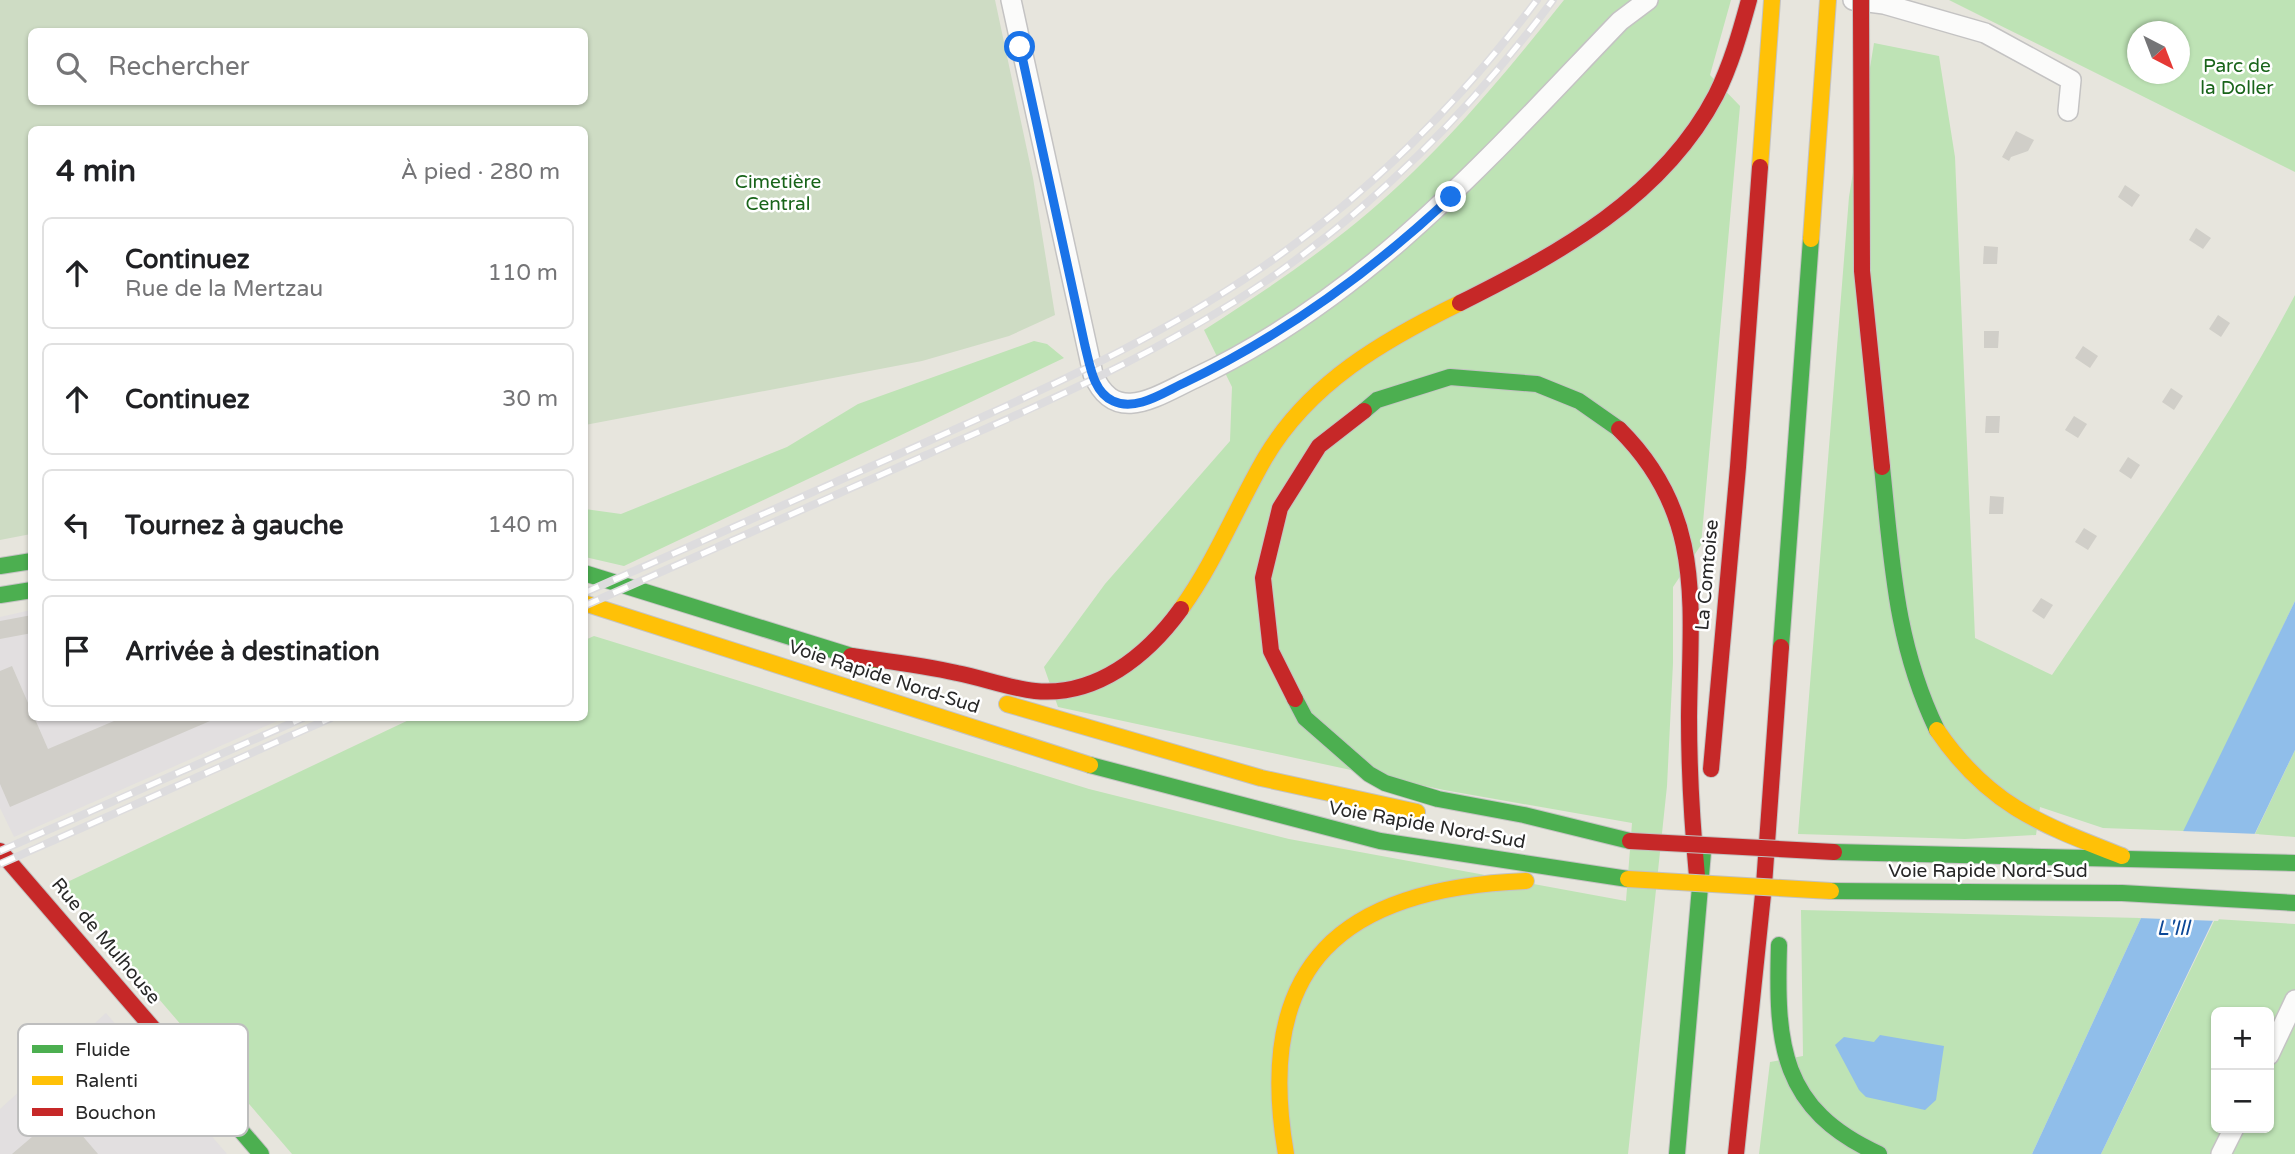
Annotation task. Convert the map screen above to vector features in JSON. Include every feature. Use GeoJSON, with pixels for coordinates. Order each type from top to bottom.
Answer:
{"type":"FeatureCollection","features":[{"type":"Feature","properties":{"kind":"main road"},"geometry":{"type":"LineString","coordinates":[[851,656],[956,672],[1036,694],[1080,689],[1109,677],[1134,661],[1158,640],[1178,614],[1203,575],[1263,460],[1289,423],[1319,391],[1388,340],[1586,236],[1657,178],[1709,109],[1728,69],[1749,0]]}},
{"type":"Feature","properties":{"kind":"main road","name":"La Comtoise"},"geometry":{"type":"LineString","coordinates":[[1677,1154],[1692,961],[1738,467],[1772,1]]}},
{"type":"Feature","properties":{"kind":"main road"},"geometry":{"type":"LineString","coordinates":[[1736,1154],[1765,885],[1794,505],[1813,173],[1828,4]]}},
{"type":"Feature","properties":{"kind":"main road"},"geometry":{"type":"LineString","coordinates":[[1858,4],[1863,272],[1896,606],[1909,666],[1945,744],[1979,783],[2029,819],[2127,857]]}},
{"type":"Feature","properties":{"kind":"main road"},"geometry":{"type":"LineString","coordinates":[[1630,841],[1514,813],[1434,799],[1392,787],[1351,763],[1333,748],[1299,709],[1285,686],[1269,641],[1263,597],[1265,565],[1279,510],[1304,462],[1320,443],[1339,425],[1381,396],[1430,379],[1461,376],[1499,377],[1544,386],[1588,406],[1610,422],[1644,455],[1658,475],[1679,521],[1691,572],[1691,808],[1699,894]]}},
{"type":"Feature","properties":{"kind":"main road"},"geometry":{"type":"LineString","coordinates":[[1780,907],[1794,505]]}},
{"type":"Feature","properties":{"kind":"main road"},"geometry":{"type":"LineString","coordinates":[[0,566],[28,562]]}},
{"type":"Feature","properties":{"kind":"main road","name":"Voie Rapide Nord-Sud"},"geometry":{"type":"LineString","coordinates":[[588,574],[1128,741],[1308,791],[1497,826],[1630,841],[1834,852],[2295,863]]}},
{"type":"Feature","properties":{"kind":"main road"},"geometry":{"type":"LineString","coordinates":[[0,595],[28,591]]}},
{"type":"Feature","properties":{"kind":"main road","name":"Voie Rapide Nord-Sud"},"geometry":{"type":"LineString","coordinates":[[588,604],[1121,775],[1209,800],[1380,841],[1628,879],[1831,891],[2122,893],[2295,903]]}},
{"type":"Feature","properties":{"kind":"main road","name":"Rue de Mulhouse"},"geometry":{"type":"LineString","coordinates":[[0,851],[149,1024]]}},
{"type":"Feature","properties":{"kind":"main road"},"geometry":{"type":"LineString","coordinates":[[1286,1154],[1277,1080],[1281,1037],[1300,983],[1334,940],[1371,914],[1426,891],[1482,882],[1628,879]]}},
{"type":"Feature","properties":{"kind":"main road"},"geometry":{"type":"LineString","coordinates":[[1779,934],[1777,976],[1782,1030],[1794,1081],[1804,1100],[1828,1129],[1861,1148],[1879,1154]]}},
{"type":"Feature","properties":{"kind":"main road"},"geometry":{"type":"LineString","coordinates":[[1668,1069],[1692,961]]}},
{"type":"Feature","properties":{"kind":"main road","name":"Rue de Mulhouse"},"geometry":{"type":"LineString","coordinates":[[245,1136],[261,1154]]}},
{"type":"Feature","properties":{"kind":"street"},"geometry":{"type":"LineString","coordinates":[[1011,0],[1085,346],[1098,387],[1111,400],[1129,404],[1155,397],[1212,370],[1289,326],[1358,278],[1422,224],[1620,20],[1648,0]]}},
{"type":"Feature","properties":{"kind":"street"},"geometry":{"type":"LineString","coordinates":[[1858,4],[1884,4],[1985,33],[2071,80],[2068,111]]}},
{"type":"Feature","properties":{"kind":"street"},"geometry":{"type":"LineString","coordinates":[[2274,1044],[2295,1000]]}},
{"type":"Feature","properties":{"kind":"street"},"geometry":{"type":"LineString","coordinates":[[2221,1154],[2232,1133]]}},
{"type":"Feature","properties":{"kind":"shaded area"},"geometry":{"type":"Polygon","coordinates":[[[28,611],[28,721],[277,721],[14,837],[0,808],[0,617],[28,611]]]}},
{"type":"Feature","properties":{"kind":"shaded area"},"geometry":{"type":"Polygon","coordinates":[[[106,1013],[115,1024],[94,1024],[106,1013]]]}},
{"type":"Feature","properties":{"kind":"shaded area"},"geometry":{"type":"Polygon","coordinates":[[[18,1093],[18,1136],[212,1136],[227,1154],[0,1154],[0,1109],[18,1093]]]}},
{"type":"Feature","properties":{"kind":"green space","name":"Cimetière Central"},"geometry":{"type":"Polygon","coordinates":[[[0,0],[995,0],[1033,178],[1055,315],[1009,336],[922,361],[588,424],[588,126],[28,126],[28,535],[0,540],[0,0]]]}},
{"type":"Feature","properties":{"kind":"green space"},"geometry":{"type":"Polygon","coordinates":[[[1564,0],[1731,0],[1710,75],[1740,106],[1701,545],[1673,587],[1673,663],[1667,786],[1628,1154],[292,1154],[248,1103],[248,1024],[180,1024],[61,885],[407,721],[588,721],[588,639],[594,636],[1089,789],[1289,839],[1626,901],[1632,823],[1444,790],[1058,707],[1044,667],[1105,584],[1230,441],[1232,387],[1204,330],[1301,265],[1386,197],[1441,144],[1564,0]]]}},
{"type":"Feature","properties":{"kind":"green space","name":"Parc de la Doller"},"geometry":{"type":"Polygon","coordinates":[[[1949,0],[2295,0],[2295,172],[1949,0]]]}},
{"type":"Feature","properties":{"kind":"green space"},"geometry":{"type":"Polygon","coordinates":[[[1874,43],[1939,56],[1955,157],[1975,638],[2052,675],[2210,441],[2295,295],[2295,601],[2185,831],[2103,828],[2040,807],[2036,835],[1965,839],[1798,834],[1849,197],[1874,43]]]}},
{"type":"Feature","properties":{"kind":"green space"},"geometry":{"type":"Polygon","coordinates":[[[1034,341],[1047,344],[1064,358],[624,566],[588,558],[588,509],[621,514],[787,447],[858,404],[1034,341]]]}},
{"type":"Feature","properties":{"kind":"green space"},"geometry":{"type":"Polygon","coordinates":[[[2295,750],[2295,837],[2255,834],[2295,750]]]}},
{"type":"Feature","properties":{"kind":"green space"},"geometry":{"type":"Polygon","coordinates":[[[1801,910],[2141,918],[2032,1154],[1759,1154],[1770,1062],[1803,1056],[1801,910]]]}},
{"type":"Feature","properties":{"kind":"green space"},"geometry":{"type":"Polygon","coordinates":[[[2215,919],[2295,924],[2295,1154],[2101,1154],[2215,919]]]}},
{"type":"Feature","properties":{"kind":"water","name":"L'Ill"},"geometry":{"type":"Polygon","coordinates":[[[2295,601],[2295,750],[2101,1154],[2032,1154],[2141,918],[2295,601]]]}},
{"type":"Feature","properties":{"kind":"water"},"geometry":{"type":"Polygon","coordinates":[[[1880,1035],[1944,1046],[1936,1100],[1925,1110],[1866,1097],[1859,1090],[1835,1045],[1844,1037],[1874,1042],[1880,1035]]]}},
{"type":"Feature","properties":{"kind":"pier"},"geometry":{"type":"Polygon","coordinates":[[[2181,831],[2259,834],[2218,921],[2138,918],[2181,831]]]}},
{"type":"Feature","properties":{"kind":"building"},"geometry":{"type":"Polygon","coordinates":[[[2016,131],[2034,140],[2028,151],[2011,157],[2009,161],[2002,157],[2016,131]]]}},
{"type":"Feature","properties":{"kind":"building"},"geometry":{"type":"Polygon","coordinates":[[[2125,185],[2140,195],[2132,207],[2118,197],[2125,185]]]}},
{"type":"Feature","properties":{"kind":"building"},"geometry":{"type":"Polygon","coordinates":[[[2196,228],[2211,238],[2203,249],[2189,240],[2196,228]]]}},
{"type":"Feature","properties":{"kind":"building"},"geometry":{"type":"Polygon","coordinates":[[[1984,246],[1998,247],[1997,264],[1983,264],[1984,246]]]}},
{"type":"Feature","properties":{"kind":"building"},"geometry":{"type":"Polygon","coordinates":[[[2218,315],[2230,323],[2221,337],[2209,329],[2218,315]]]}},
{"type":"Feature","properties":{"kind":"building"},"geometry":{"type":"Polygon","coordinates":[[[1984,331],[1999,331],[1998,348],[1984,348],[1984,331]]]}},
{"type":"Feature","properties":{"kind":"building"},"geometry":{"type":"Polygon","coordinates":[[[2083,346],[2098,356],[2090,368],[2075,358],[2083,346]]]}},
{"type":"Feature","properties":{"kind":"building"},"geometry":{"type":"Polygon","coordinates":[[[2171,388],[2183,396],[2174,410],[2162,402],[2171,388]]]}},
{"type":"Feature","properties":{"kind":"building"},"geometry":{"type":"Polygon","coordinates":[[[1986,416],[2000,416],[1999,433],[1985,433],[1986,416]]]}},
{"type":"Feature","properties":{"kind":"building"},"geometry":{"type":"Polygon","coordinates":[[[2074,416],[2087,424],[2078,438],[2065,430],[2074,416]]]}},
{"type":"Feature","properties":{"kind":"building"},"geometry":{"type":"Polygon","coordinates":[[[2128,457],[2140,465],[2131,479],[2119,471],[2128,457]]]}},
{"type":"Feature","properties":{"kind":"building"},"geometry":{"type":"Polygon","coordinates":[[[1990,496],[2004,497],[2003,514],[1989,514],[1990,496]]]}},
{"type":"Feature","properties":{"kind":"building"},"geometry":{"type":"Polygon","coordinates":[[[2084,528],[2097,536],[2088,550],[2075,542],[2084,528]]]}},
{"type":"Feature","properties":{"kind":"building"},"geometry":{"type":"Polygon","coordinates":[[[2041,598],[2053,605],[2044,619],[2032,611],[2041,598]]]}},
{"type":"Feature","properties":{"kind":"building"},"geometry":{"type":"Polygon","coordinates":[[[28,616],[28,634],[0,639],[0,621],[28,616]]]}},
{"type":"Feature","properties":{"kind":"building"},"geometry":{"type":"Polygon","coordinates":[[[12,666],[28,703],[28,721],[36,721],[48,749],[114,721],[210,721],[10,807],[0,784],[0,671],[12,666]]]}},
{"type":"Feature","properties":{"kind":"building"},"geometry":{"type":"Polygon","coordinates":[[[33,1136],[83,1136],[98,1154],[12,1154],[33,1136]]]}},
{"type":"Feature","properties":{"kind":"railway"},"geometry":{"type":"LineString","coordinates":[[588,591],[1055,383],[1141,340],[1224,292],[1303,238],[1376,177],[1477,74],[1537,0]]}},
{"type":"Feature","properties":{"kind":"railway"},"geometry":{"type":"LineString","coordinates":[[588,604],[1060,395],[1147,352],[1231,304],[1312,248],[1388,184],[1458,114],[1553,0]]}},
{"type":"Feature","properties":{"kind":"railway"},"geometry":{"type":"LineString","coordinates":[[0,851],[296,721]]}},
{"type":"Feature","properties":{"kind":"railway"},"geometry":{"type":"LineString","coordinates":[[0,864],[324,721]]}},
{"type":"Feature","properties":{"kind":"traffic: fast"},"geometry":{"type":"LineString","coordinates":[[1781,647],[1811,239]]}},
{"type":"Feature","properties":{"kind":"traffic: fast"},"geometry":{"type":"LineString","coordinates":[[1364,411],[1377,400],[1450,377],[1537,384],[1579,401],[1619,429]]}},
{"type":"Feature","properties":{"kind":"traffic: fast"},"geometry":{"type":"LineString","coordinates":[[1882,467],[1893,569],[1904,633],[1923,698],[1937,730]]}},
{"type":"Feature","properties":{"kind":"traffic: fast"},"geometry":{"type":"LineString","coordinates":[[0,566],[28,562]]}},
{"type":"Feature","properties":{"kind":"traffic: fast"},"geometry":{"type":"LineString","coordinates":[[588,574],[874,663]]}},
{"type":"Feature","properties":{"kind":"traffic: fast"},"geometry":{"type":"LineString","coordinates":[[0,595],[28,591]]}},
{"type":"Feature","properties":{"kind":"traffic: fast"},"geometry":{"type":"LineString","coordinates":[[1295,699],[1305,718],[1369,774],[1385,783],[1438,799],[1524,815],[1630,841]]}},
{"type":"Feature","properties":{"kind":"traffic: fast"},"geometry":{"type":"LineString","coordinates":[[1090,765],[1380,841],[1628,879]]}},
{"type":"Feature","properties":{"kind":"traffic: fast"},"geometry":{"type":"LineString","coordinates":[[1677,1154],[1703,852]]}},
{"type":"Feature","properties":{"kind":"traffic: fast"},"geometry":{"type":"LineString","coordinates":[[1834,852],[2295,863]]}},
{"type":"Feature","properties":{"kind":"traffic: fast"},"geometry":{"type":"LineString","coordinates":[[1831,891],[2122,893],[2295,903]]}},
{"type":"Feature","properties":{"kind":"traffic: fast"},"geometry":{"type":"LineString","coordinates":[[1779,945],[1779,1013],[1783,1043],[1791,1070],[1803,1094],[1821,1116],[1846,1136],[1879,1154]]}},
{"type":"Feature","properties":{"kind":"traffic: fast"},"geometry":{"type":"LineString","coordinates":[[246,1136],[261,1154]]}},
{"type":"Feature","properties":{"kind":"traffic: slow"},"geometry":{"type":"LineString","coordinates":[[1760,167],[1772,0]]}},
{"type":"Feature","properties":{"kind":"traffic: slow"},"geometry":{"type":"LineString","coordinates":[[1811,239],[1828,0]]}},
{"type":"Feature","properties":{"kind":"traffic: slow"},"geometry":{"type":"LineString","coordinates":[[1181,609],[1204,573],[1265,458],[1303,407],[1350,366],[1404,332],[1460,303]]}},
{"type":"Feature","properties":{"kind":"traffic: slow"},"geometry":{"type":"LineString","coordinates":[[588,604],[1090,765]]}},
{"type":"Feature","properties":{"kind":"traffic: slow"},"geometry":{"type":"LineString","coordinates":[[1007,704],[1261,778],[1417,812]]}},
{"type":"Feature","properties":{"kind":"traffic: slow"},"geometry":{"type":"LineString","coordinates":[[1937,730],[1976,777],[2018,809],[2041,822],[2122,856]]}},
{"type":"Feature","properties":{"kind":"traffic: slow"},"geometry":{"type":"LineString","coordinates":[[1628,879],[1831,891]]}},
{"type":"Feature","properties":{"kind":"traffic: slow"},"geometry":{"type":"LineString","coordinates":[[1286,1154],[1279,1088],[1284,1032],[1299,986],[1325,949],[1361,920],[1407,900],[1462,887],[1526,881]]}},
{"type":"Feature","properties":{"kind":"traffic: jam"},"geometry":{"type":"LineString","coordinates":[[1460,303],[1570,243],[1638,193],[1667,164],[1694,131],[1716,95],[1739,37],[1749,0]]}},
{"type":"Feature","properties":{"kind":"traffic: jam"},"geometry":{"type":"LineString","coordinates":[[1861,0],[1861,12]]}},
{"type":"Feature","properties":{"kind":"traffic: jam"},"geometry":{"type":"LineString","coordinates":[[1861,12],[1862,271],[1882,467]]}},
{"type":"Feature","properties":{"kind":"traffic: jam"},"geometry":{"type":"LineString","coordinates":[[1711,769],[1738,467],[1760,167]]}},
{"type":"Feature","properties":{"kind":"traffic: jam"},"geometry":{"type":"LineString","coordinates":[[1295,699],[1271,651],[1263,578],[1280,508],[1319,446],[1364,411]]}},
{"type":"Feature","properties":{"kind":"traffic: jam"},"geometry":{"type":"LineString","coordinates":[[1619,429],[1647,462],[1667,495],[1680,529],[1687,564],[1691,637],[1690,757],[1697,876]]}},
{"type":"Feature","properties":{"kind":"traffic: jam"},"geometry":{"type":"LineString","coordinates":[[851,656],[944,670],[1025,690],[1057,691],[1079,687],[1118,670],[1152,642],[1181,609]]}},
{"type":"Feature","properties":{"kind":"traffic: jam"},"geometry":{"type":"LineString","coordinates":[[1736,1154],[1764,885],[1781,647]]}},
{"type":"Feature","properties":{"kind":"traffic: jam"},"geometry":{"type":"LineString","coordinates":[[1630,841],[1834,852]]}},
{"type":"Feature","properties":{"kind":"traffic: jam"},"geometry":{"type":"LineString","coordinates":[[0,851],[149,1024]]}},
{"type":"Feature","properties":{"kind":"route"},"geometry":{"type":"LineString","coordinates":[[1020,47],[1085,346],[1098,387],[1111,400],[1119,403],[1129,404],[1155,397],[1212,370],[1289,326],[1358,278],[1451,197]]}}]}
